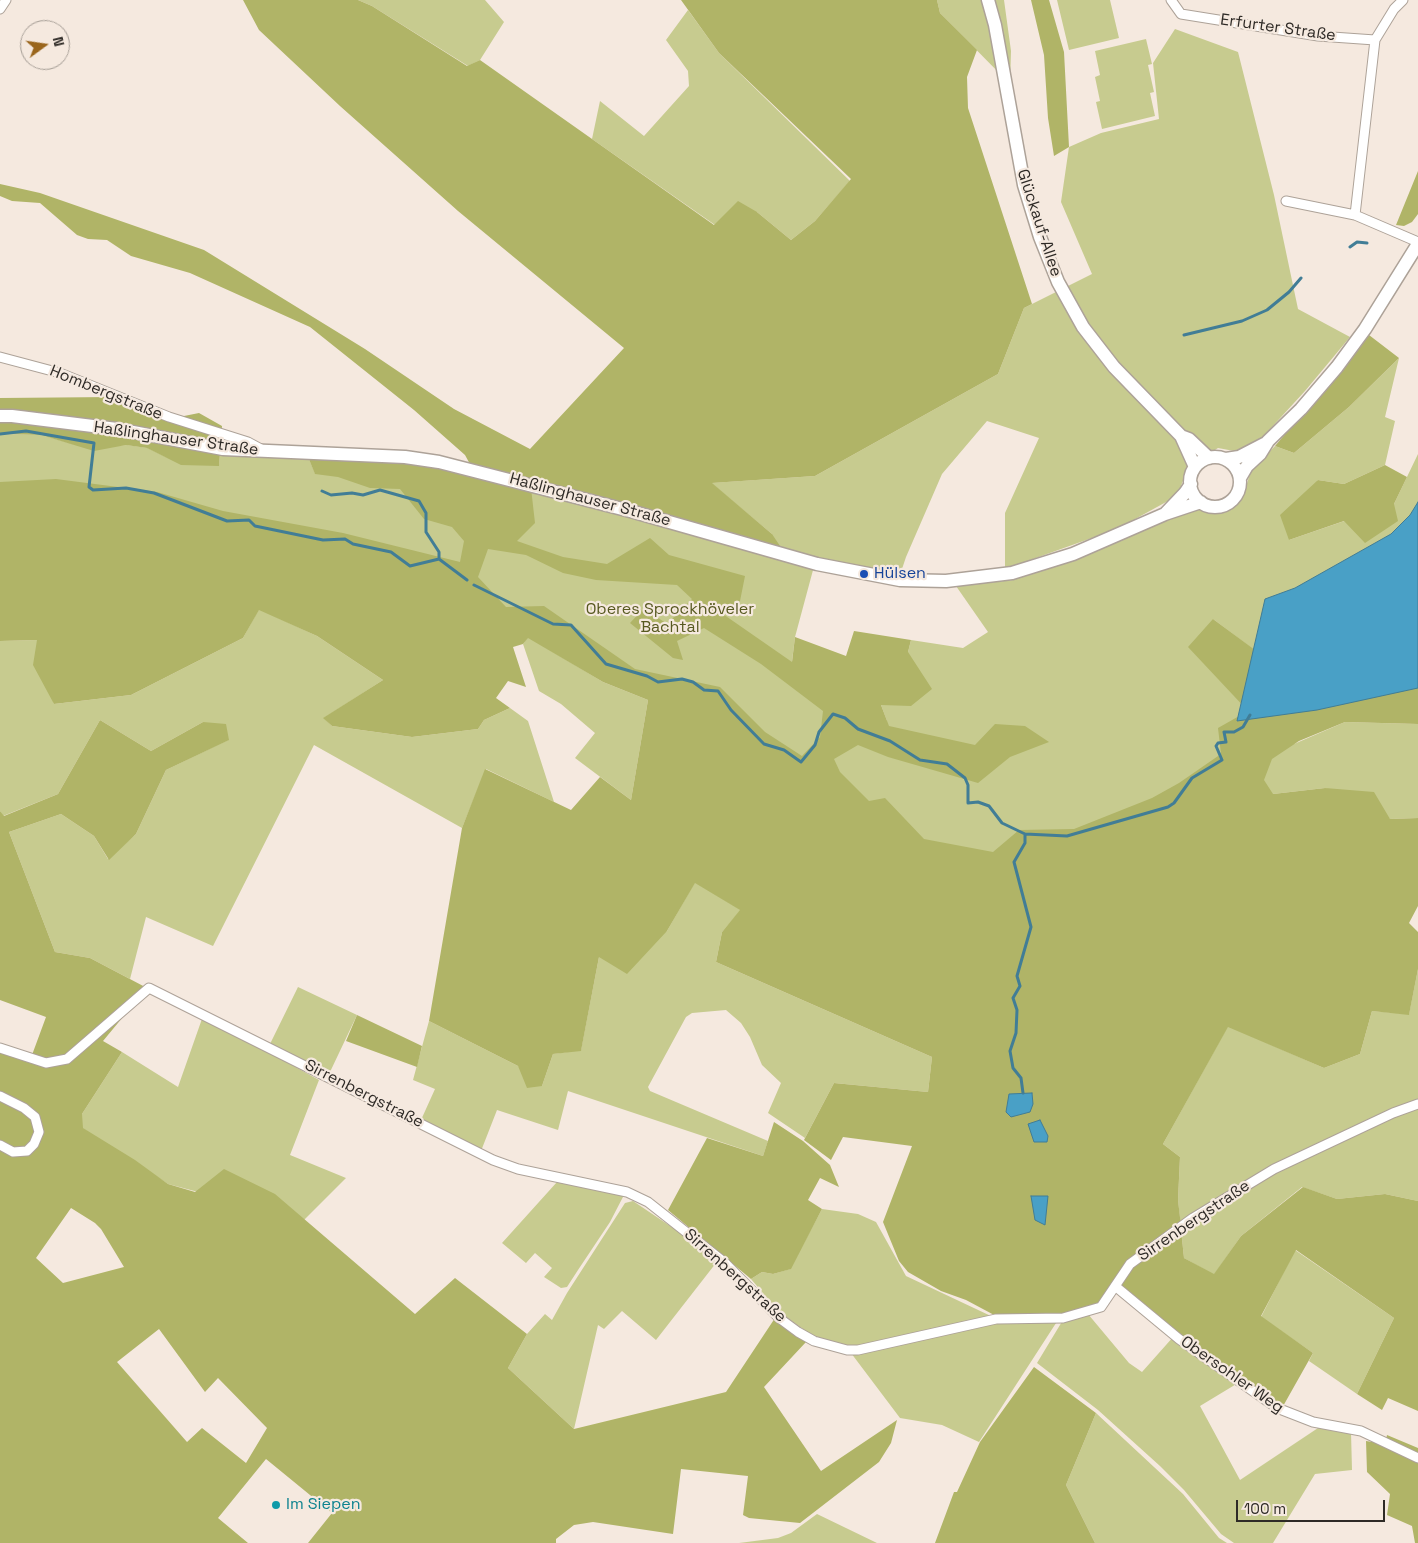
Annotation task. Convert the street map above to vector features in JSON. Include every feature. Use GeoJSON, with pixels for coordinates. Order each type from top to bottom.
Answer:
{"type":"FeatureCollection","features":[{"type":"Feature","properties":{"kind":"main road","name":"Glückauf-Allee"},"geometry":{"type":"LineString","coordinates":[[988,0],[995,25],[1015,144],[1024,185],[1040,236],[1058,282],[1083,327],[1114,367],[1181,436],[1195,467]]}},
{"type":"Feature","properties":{"kind":"main road"},"geometry":{"type":"LineString","coordinates":[[1268,442],[1240,457],[1226,459],[1209,458],[1195,467],[1190,484],[1195,496],[1201,502],[1211,506],[1228,503],[1239,490],[1240,478],[1247,466],[1260,454],[1268,442],[1337,367],[1365,328],[1418,243]]}},
{"type":"Feature","properties":{"kind":"main road","name":"Haßlinghauser Straße"},"geometry":{"type":"LineString","coordinates":[[0,416],[117,429],[223,449],[359,454],[439,462],[634,512],[817,564],[900,580],[946,581],[1012,573],[1073,554],[1165,514],[1201,502]]}},
{"type":"Feature","properties":{"kind":"main road","name":"Glückauf-Allee"},"geometry":{"type":"LineString","coordinates":[[1181,436],[1189,439],[1209,458]]}},
{"type":"Feature","properties":{"kind":"main road"},"geometry":{"type":"LineString","coordinates":[[1226,459],[1236,468],[1240,478]]}},
{"type":"Feature","properties":{"kind":"main road","name":"Haßlinghauser Straße"},"geometry":{"type":"LineString","coordinates":[[1165,514],[1185,493],[1190,484]]}},
{"type":"Feature","properties":{"kind":"street"},"geometry":{"type":"LineString","coordinates":[[0,9],[6,0]]}},
{"type":"Feature","properties":{"kind":"street","name":"Erfurter Straße"},"geometry":{"type":"LineString","coordinates":[[1171,0],[1181,14],[1318,36],[1375,40]]}},
{"type":"Feature","properties":{"kind":"street"},"geometry":{"type":"LineString","coordinates":[[1354,215],[1375,40],[1394,10],[1403,0]]}},
{"type":"Feature","properties":{"kind":"street"},"geometry":{"type":"LineString","coordinates":[[1286,201],[1354,215],[1418,243]]}},
{"type":"Feature","properties":{"kind":"street","name":"Hombergstraße"},"geometry":{"type":"LineString","coordinates":[[0,357],[60,373],[168,417],[248,442],[266,452]]}},
{"type":"Feature","properties":{"kind":"street","name":"Sirrenbergstraße"},"geometry":{"type":"LineString","coordinates":[[0,1048],[46,1063],[67,1059],[149,988],[493,1160],[518,1169],[627,1192],[648,1202],[724,1262],[779,1318],[798,1332],[835,1348],[858,1350],[996,1319],[1063,1318],[1101,1307],[1130,1264],[1193,1218],[1266,1174],[1386,1117],[1418,1104]]}},
{"type":"Feature","properties":{"kind":"street"},"geometry":{"type":"LineString","coordinates":[[0,1096],[24,1108],[35,1118],[39,1132],[34,1144],[27,1151],[13,1152],[0,1145]]}},
{"type":"Feature","properties":{"kind":"street","name":"Obersohler Weg"},"geometry":{"type":"LineString","coordinates":[[1115,1286],[1179,1339],[1276,1408],[1313,1422],[1361,1431],[1418,1458]]}},
{"type":"Feature","properties":{"kind":"green space"},"geometry":{"type":"Polygon","coordinates":[[[243,0],[358,0],[372,6],[467,66],[480,60],[714,225],[738,201],[757,212],[791,240],[815,221],[851,179],[719,53],[681,0],[937,0],[940,13],[977,50],[967,77],[968,108],[1032,304],[1024,308],[998,374],[815,476],[712,483],[772,534],[782,549],[471,466],[465,455],[414,410],[310,327],[190,273],[131,256],[107,240],[88,239],[77,235],[40,203],[12,201],[0,196],[0,184],[40,193],[204,250],[365,349],[454,409],[530,449],[624,348],[458,211],[340,106],[259,30],[243,0]]]}},
{"type":"Feature","properties":{"kind":"green space"},"geometry":{"type":"Polygon","coordinates":[[[358,0],[485,0],[504,22],[480,60],[468,66],[372,6],[358,0]]]}},
{"type":"Feature","properties":{"kind":"green space"},"geometry":{"type":"Polygon","coordinates":[[[937,0],[1004,0],[1011,51],[1010,84],[940,13],[937,0]]]}},
{"type":"Feature","properties":{"kind":"green space"},"geometry":{"type":"Polygon","coordinates":[[[1031,0],[1049,0],[1064,52],[1069,147],[1054,156],[1048,118],[1044,55],[1031,0]]]}},
{"type":"Feature","properties":{"kind":"green space"},"geometry":{"type":"Polygon","coordinates":[[[1057,0],[1110,0],[1119,38],[1069,50],[1057,0]]]}},
{"type":"Feature","properties":{"kind":"green space"},"geometry":{"type":"Polygon","coordinates":[[[688,10],[719,53],[850,181],[815,221],[791,240],[757,212],[715,225],[592,139],[600,101],[644,136],[689,86],[688,71],[666,40],[688,10]]]}},
{"type":"Feature","properties":{"kind":"green space","name":"Oberes Sprockhöveler Bachtal"},"geometry":{"type":"Polygon","coordinates":[[[1175,29],[1238,52],[1274,195],[1298,309],[1350,337],[1305,391],[1260,440],[1247,448],[1234,451],[1218,448],[1188,468],[1177,496],[1117,529],[1005,569],[1005,513],[1039,438],[987,421],[942,474],[900,575],[816,559],[795,637],[792,661],[887,721],[881,705],[908,652],[911,640],[963,648],[988,632],[956,586],[1013,580],[1072,561],[1191,508],[1220,512],[1229,510],[1243,497],[1251,470],[1275,446],[1294,453],[1349,407],[1399,358],[1385,417],[1395,421],[1385,465],[1344,484],[1318,480],[1289,540],[1394,504],[1418,454],[1418,533],[1293,679],[1213,619],[1294,744],[1345,722],[1418,724],[1418,818],[1390,819],[1325,788],[1273,794],[978,870],[570,649],[0,492],[0,434],[41,435],[84,447],[127,445],[148,448],[166,457],[219,465],[220,452],[308,457],[315,473],[531,488],[772,534],[711,483],[815,476],[998,374],[1024,308],[1092,274],[1061,202],[1069,147],[1101,133],[1159,119],[1153,63],[1175,29]]]}},
{"type":"Feature","properties":{"kind":"green space"},"geometry":{"type":"Polygon","coordinates":[[[1146,39],[1152,64],[1148,65],[1154,92],[1150,93],[1155,116],[1102,129],[1096,102],[1100,101],[1095,77],[1100,75],[1095,51],[1146,39]]]}},
{"type":"Feature","properties":{"kind":"green space"},"geometry":{"type":"Polygon","coordinates":[[[1418,171],[1418,214],[1412,222],[1404,226],[1396,225],[1418,171]]]}},
{"type":"Feature","properties":{"kind":"green space"},"geometry":{"type":"Polygon","coordinates":[[[1369,335],[1399,358],[1349,407],[1294,453],[1275,446],[1369,335]]]}},
{"type":"Feature","properties":{"kind":"green space"},"geometry":{"type":"Polygon","coordinates":[[[113,397],[169,419],[199,413],[222,426],[219,466],[181,465],[147,448],[126,445],[94,451],[41,435],[0,434],[0,398],[113,397]]]}},
{"type":"Feature","properties":{"kind":"green space"},"geometry":{"type":"Polygon","coordinates":[[[308,457],[404,462],[471,472],[531,488],[535,523],[517,541],[563,557],[607,564],[650,538],[669,555],[745,576],[739,606],[720,612],[792,662],[795,637],[846,656],[854,631],[911,640],[908,652],[932,689],[911,706],[881,705],[889,726],[975,745],[995,724],[1025,726],[1049,742],[1010,757],[978,783],[888,757],[858,745],[834,759],[840,772],[869,801],[885,798],[924,839],[993,852],[1019,830],[1074,829],[1152,798],[1179,783],[1221,754],[1218,728],[1248,711],[1188,647],[1213,619],[1293,678],[1418,533],[1418,724],[1345,722],[1299,741],[1272,759],[1264,780],[1273,794],[1325,788],[1374,792],[1390,819],[1418,818],[1418,906],[1409,923],[1418,932],[1418,969],[1409,1015],[1372,1011],[1360,1054],[1324,1068],[1228,1027],[1163,1144],[1180,1157],[1178,1200],[1181,1226],[1127,1263],[1099,1306],[1064,1316],[996,1316],[966,1300],[941,1291],[908,1272],[899,1261],[883,1222],[912,1146],[843,1137],[831,1160],[804,1140],[834,1083],[928,1092],[932,1057],[716,962],[722,932],[740,910],[695,883],[667,931],[627,974],[599,957],[581,1051],[553,1054],[542,1086],[527,1088],[518,1066],[429,1021],[462,828],[485,769],[571,810],[600,777],[631,800],[648,700],[603,682],[528,638],[523,644],[513,647],[526,687],[508,681],[496,698],[510,708],[484,720],[478,729],[412,737],[332,726],[323,718],[383,680],[317,636],[259,610],[243,638],[131,695],[54,704],[33,665],[37,640],[0,641],[0,482],[56,479],[157,492],[223,511],[343,533],[460,562],[464,541],[452,527],[424,519],[400,489],[370,488],[338,477],[315,474],[308,457]],[[488,549],[478,577],[506,607],[544,606],[635,669],[720,687],[765,732],[802,756],[820,737],[823,711],[761,664],[704,628],[677,641],[683,660],[673,658],[630,623],[644,608],[667,624],[692,599],[677,585],[596,580],[563,573],[526,555],[488,549]]]}},
{"type":"Feature","properties":{"kind":"green space"},"geometry":{"type":"Polygon","coordinates":[[[1385,465],[1407,477],[1394,504],[1398,521],[1365,543],[1344,521],[1289,540],[1280,515],[1318,480],[1344,484],[1385,465]]]}},
{"type":"Feature","properties":{"kind":"green space"},"geometry":{"type":"Polygon","coordinates":[[[259,609],[317,636],[383,680],[324,718],[332,726],[412,737],[478,729],[484,720],[510,708],[528,721],[554,802],[486,769],[462,828],[314,745],[213,946],[146,917],[130,979],[90,958],[55,952],[9,832],[61,814],[94,836],[108,859],[136,834],[166,770],[228,740],[203,722],[151,751],[100,720],[58,794],[3,816],[0,811],[0,641],[37,640],[54,704],[131,695],[243,638],[259,609]]]}},
{"type":"Feature","properties":{"kind":"green space"},"geometry":{"type":"Polygon","coordinates":[[[528,637],[603,682],[648,700],[631,800],[575,758],[595,733],[561,704],[539,691],[523,644],[528,637]]]}},
{"type":"Feature","properties":{"kind":"green space"},"geometry":{"type":"Polygon","coordinates":[[[100,720],[151,751],[203,722],[226,724],[229,740],[166,770],[136,834],[109,860],[94,836],[61,814],[9,832],[55,952],[90,958],[147,988],[103,1041],[122,1052],[82,1114],[83,1128],[135,1160],[168,1184],[195,1192],[224,1169],[275,1194],[415,1314],[455,1278],[527,1334],[508,1368],[574,1429],[726,1392],[775,1318],[806,1342],[764,1387],[821,1471],[897,1420],[891,1443],[879,1462],[800,1523],[749,1518],[743,1515],[748,1476],[681,1469],[673,1534],[593,1522],[574,1525],[556,1539],[556,1543],[308,1543],[332,1513],[266,1459],[218,1518],[248,1543],[0,1543],[0,1044],[32,1055],[46,1017],[0,1000],[0,811],[4,816],[58,794],[100,720]],[[71,1208],[36,1258],[63,1283],[124,1267],[101,1229],[71,1208]],[[159,1329],[117,1362],[187,1442],[202,1428],[246,1463],[267,1428],[218,1378],[205,1392],[159,1329]]]}},
{"type":"Feature","properties":{"kind":"green space"},"geometry":{"type":"Polygon","coordinates":[[[695,882],[741,910],[722,932],[716,962],[932,1057],[928,1092],[834,1083],[805,1138],[768,1113],[781,1083],[762,1065],[750,1037],[741,1023],[726,1010],[692,1013],[686,1017],[648,1087],[650,1091],[768,1141],[763,1156],[568,1091],[558,1130],[497,1110],[481,1151],[421,1120],[435,1089],[413,1080],[429,1021],[518,1066],[542,1086],[553,1054],[581,1050],[599,957],[667,931],[695,882]]]}},
{"type":"Feature","properties":{"kind":"green space"},"geometry":{"type":"Polygon","coordinates":[[[1418,969],[1418,1201],[1385,1194],[1337,1199],[1302,1187],[1241,1236],[1214,1275],[1184,1258],[1178,1200],[1180,1157],[1163,1144],[1228,1026],[1324,1068],[1360,1054],[1372,1011],[1409,1014],[1418,969]]]}},
{"type":"Feature","properties":{"kind":"green space"},"geometry":{"type":"Polygon","coordinates":[[[298,987],[357,1015],[330,1072],[270,1044],[298,987]]]}},
{"type":"Feature","properties":{"kind":"green space"},"geometry":{"type":"Polygon","coordinates":[[[357,1015],[422,1046],[417,1067],[346,1041],[357,1015]]]}},
{"type":"Feature","properties":{"kind":"green space"},"geometry":{"type":"Polygon","coordinates":[[[203,1016],[319,1080],[290,1155],[346,1178],[304,1220],[168,1184],[82,1128],[82,1114],[122,1052],[178,1087],[203,1016]]]}},
{"type":"Feature","properties":{"kind":"green space"},"geometry":{"type":"Polygon","coordinates":[[[774,1122],[803,1141],[830,1165],[839,1187],[820,1178],[808,1200],[822,1209],[791,1269],[773,1274],[762,1272],[751,1279],[668,1210],[707,1138],[763,1156],[774,1122]]]}},
{"type":"Feature","properties":{"kind":"green space"},"geometry":{"type":"Polygon","coordinates":[[[563,1181],[624,1195],[610,1222],[567,1287],[561,1288],[544,1277],[552,1268],[535,1253],[526,1263],[502,1243],[557,1182],[563,1181]]]}},
{"type":"Feature","properties":{"kind":"green space"},"geometry":{"type":"Polygon","coordinates":[[[1303,1187],[1337,1199],[1385,1194],[1418,1201],[1418,1411],[1388,1398],[1382,1410],[1357,1394],[1394,1318],[1296,1250],[1261,1316],[1313,1353],[1282,1408],[1235,1372],[1227,1372],[1116,1286],[1130,1267],[1181,1229],[1184,1258],[1214,1274],[1241,1236],[1303,1187]]]}},
{"type":"Feature","properties":{"kind":"green space"},"geometry":{"type":"Polygon","coordinates":[[[633,1201],[679,1232],[716,1263],[656,1340],[622,1311],[604,1329],[598,1325],[574,1429],[508,1368],[527,1334],[545,1314],[552,1320],[567,1293],[625,1203],[633,1201]]]}},
{"type":"Feature","properties":{"kind":"green space"},"geometry":{"type":"Polygon","coordinates":[[[822,1209],[858,1214],[876,1222],[906,1276],[993,1317],[854,1347],[836,1345],[810,1334],[779,1312],[751,1279],[762,1272],[773,1274],[790,1269],[822,1209]]]}},
{"type":"Feature","properties":{"kind":"green space"},"geometry":{"type":"Polygon","coordinates":[[[1295,1250],[1394,1318],[1357,1394],[1309,1361],[1313,1353],[1261,1317],[1295,1250]]]}},
{"type":"Feature","properties":{"kind":"green space"},"geometry":{"type":"Polygon","coordinates":[[[1088,1314],[1129,1363],[1142,1372],[1174,1336],[1238,1383],[1200,1406],[1240,1480],[1321,1426],[1351,1432],[1352,1470],[1315,1474],[1273,1543],[1234,1543],[1221,1534],[1184,1490],[1160,1466],[1098,1410],[1037,1363],[1063,1320],[1088,1314]]]}},
{"type":"Feature","properties":{"kind":"green space"},"geometry":{"type":"Polygon","coordinates":[[[1058,1320],[979,1442],[942,1425],[900,1418],[851,1353],[997,1321],[1058,1320]]]}},
{"type":"Feature","properties":{"kind":"green space"},"geometry":{"type":"Polygon","coordinates":[[[1034,1367],[1096,1413],[1066,1485],[1095,1543],[935,1543],[954,1492],[957,1492],[980,1442],[1034,1367]]]}},
{"type":"Feature","properties":{"kind":"green space"},"geometry":{"type":"Polygon","coordinates":[[[1096,1413],[1183,1494],[1219,1538],[1227,1543],[1095,1543],[1066,1485],[1096,1413]]]}},
{"type":"Feature","properties":{"kind":"green space"},"geometry":{"type":"Polygon","coordinates":[[[1387,1435],[1418,1448],[1418,1543],[1415,1543],[1412,1526],[1387,1515],[1390,1494],[1367,1472],[1366,1441],[1385,1444],[1387,1435]]]}},
{"type":"Feature","properties":{"kind":"green space"},"geometry":{"type":"Polygon","coordinates":[[[817,1514],[877,1543],[739,1543],[778,1538],[791,1533],[817,1514]]]}},
{"type":"Feature","properties":{"kind":"water"},"geometry":{"type":"Polygon","coordinates":[[[1418,502],[1418,688],[1317,710],[1237,721],[1265,599],[1295,588],[1391,534],[1410,515],[1418,502]]]}},
{"type":"Feature","properties":{"kind":"water"},"geometry":{"type":"Polygon","coordinates":[[[1032,1093],[1033,1104],[1030,1112],[1011,1117],[1006,1112],[1009,1094],[1032,1093]]]}},
{"type":"Feature","properties":{"kind":"water"},"geometry":{"type":"Polygon","coordinates":[[[1040,1120],[1048,1136],[1047,1142],[1034,1142],[1028,1124],[1040,1120]]]}},
{"type":"Feature","properties":{"kind":"water"},"geometry":{"type":"Polygon","coordinates":[[[1031,1196],[1048,1196],[1045,1225],[1035,1220],[1031,1196]]]}},
{"type":"Feature","properties":{"kind":"waterway"},"geometry":{"type":"LineString","coordinates":[[1350,247],[1357,242],[1367,243]]}},
{"type":"Feature","properties":{"kind":"waterway"},"geometry":{"type":"LineString","coordinates":[[1184,335],[1242,321],[1267,310],[1289,292],[1301,278]]}},
{"type":"Feature","properties":{"kind":"waterway"},"geometry":{"type":"LineString","coordinates":[[0,434],[26,431],[94,443],[89,487],[93,490],[126,488],[154,493],[227,521],[249,520],[255,526],[323,540],[345,539],[353,544],[391,552],[410,566],[439,559],[467,580]]}},
{"type":"Feature","properties":{"kind":"waterway"},"geometry":{"type":"LineString","coordinates":[[322,491],[331,495],[352,493],[363,495],[380,490],[419,501],[426,513],[426,532],[439,552],[439,558]]}},
{"type":"Feature","properties":{"kind":"waterway"},"geometry":{"type":"LineString","coordinates":[[474,585],[553,624],[571,625],[606,664],[647,676],[658,682],[682,679],[693,682],[704,690],[718,691],[731,710],[764,744],[784,750],[801,762],[815,745],[819,732],[833,714],[845,718],[858,729],[890,741],[920,760],[947,764],[965,778],[968,785],[968,803],[978,802],[989,806],[1002,823],[1025,834],[1067,836],[1168,807],[1174,803],[1192,778],[1222,760],[1216,746],[1218,743],[1226,742],[1224,732],[1234,732],[1243,727],[1250,715]]}},
{"type":"Feature","properties":{"kind":"waterway"},"geometry":{"type":"LineString","coordinates":[[1023,1093],[1021,1078],[1013,1068],[1010,1051],[1016,1033],[1017,1010],[1013,998],[1020,986],[1017,976],[1031,927],[1014,862],[1025,843],[1025,834]]}},
{"type":"Feature","properties":{"kind":"place","name":"Hülsen"},"geometry":{"type":"Point","coordinates":[864,574]}},
{"type":"Feature","properties":{"kind":"place","name":"Im Siepen"},"geometry":{"type":"Point","coordinates":[276,1505]}}]}
